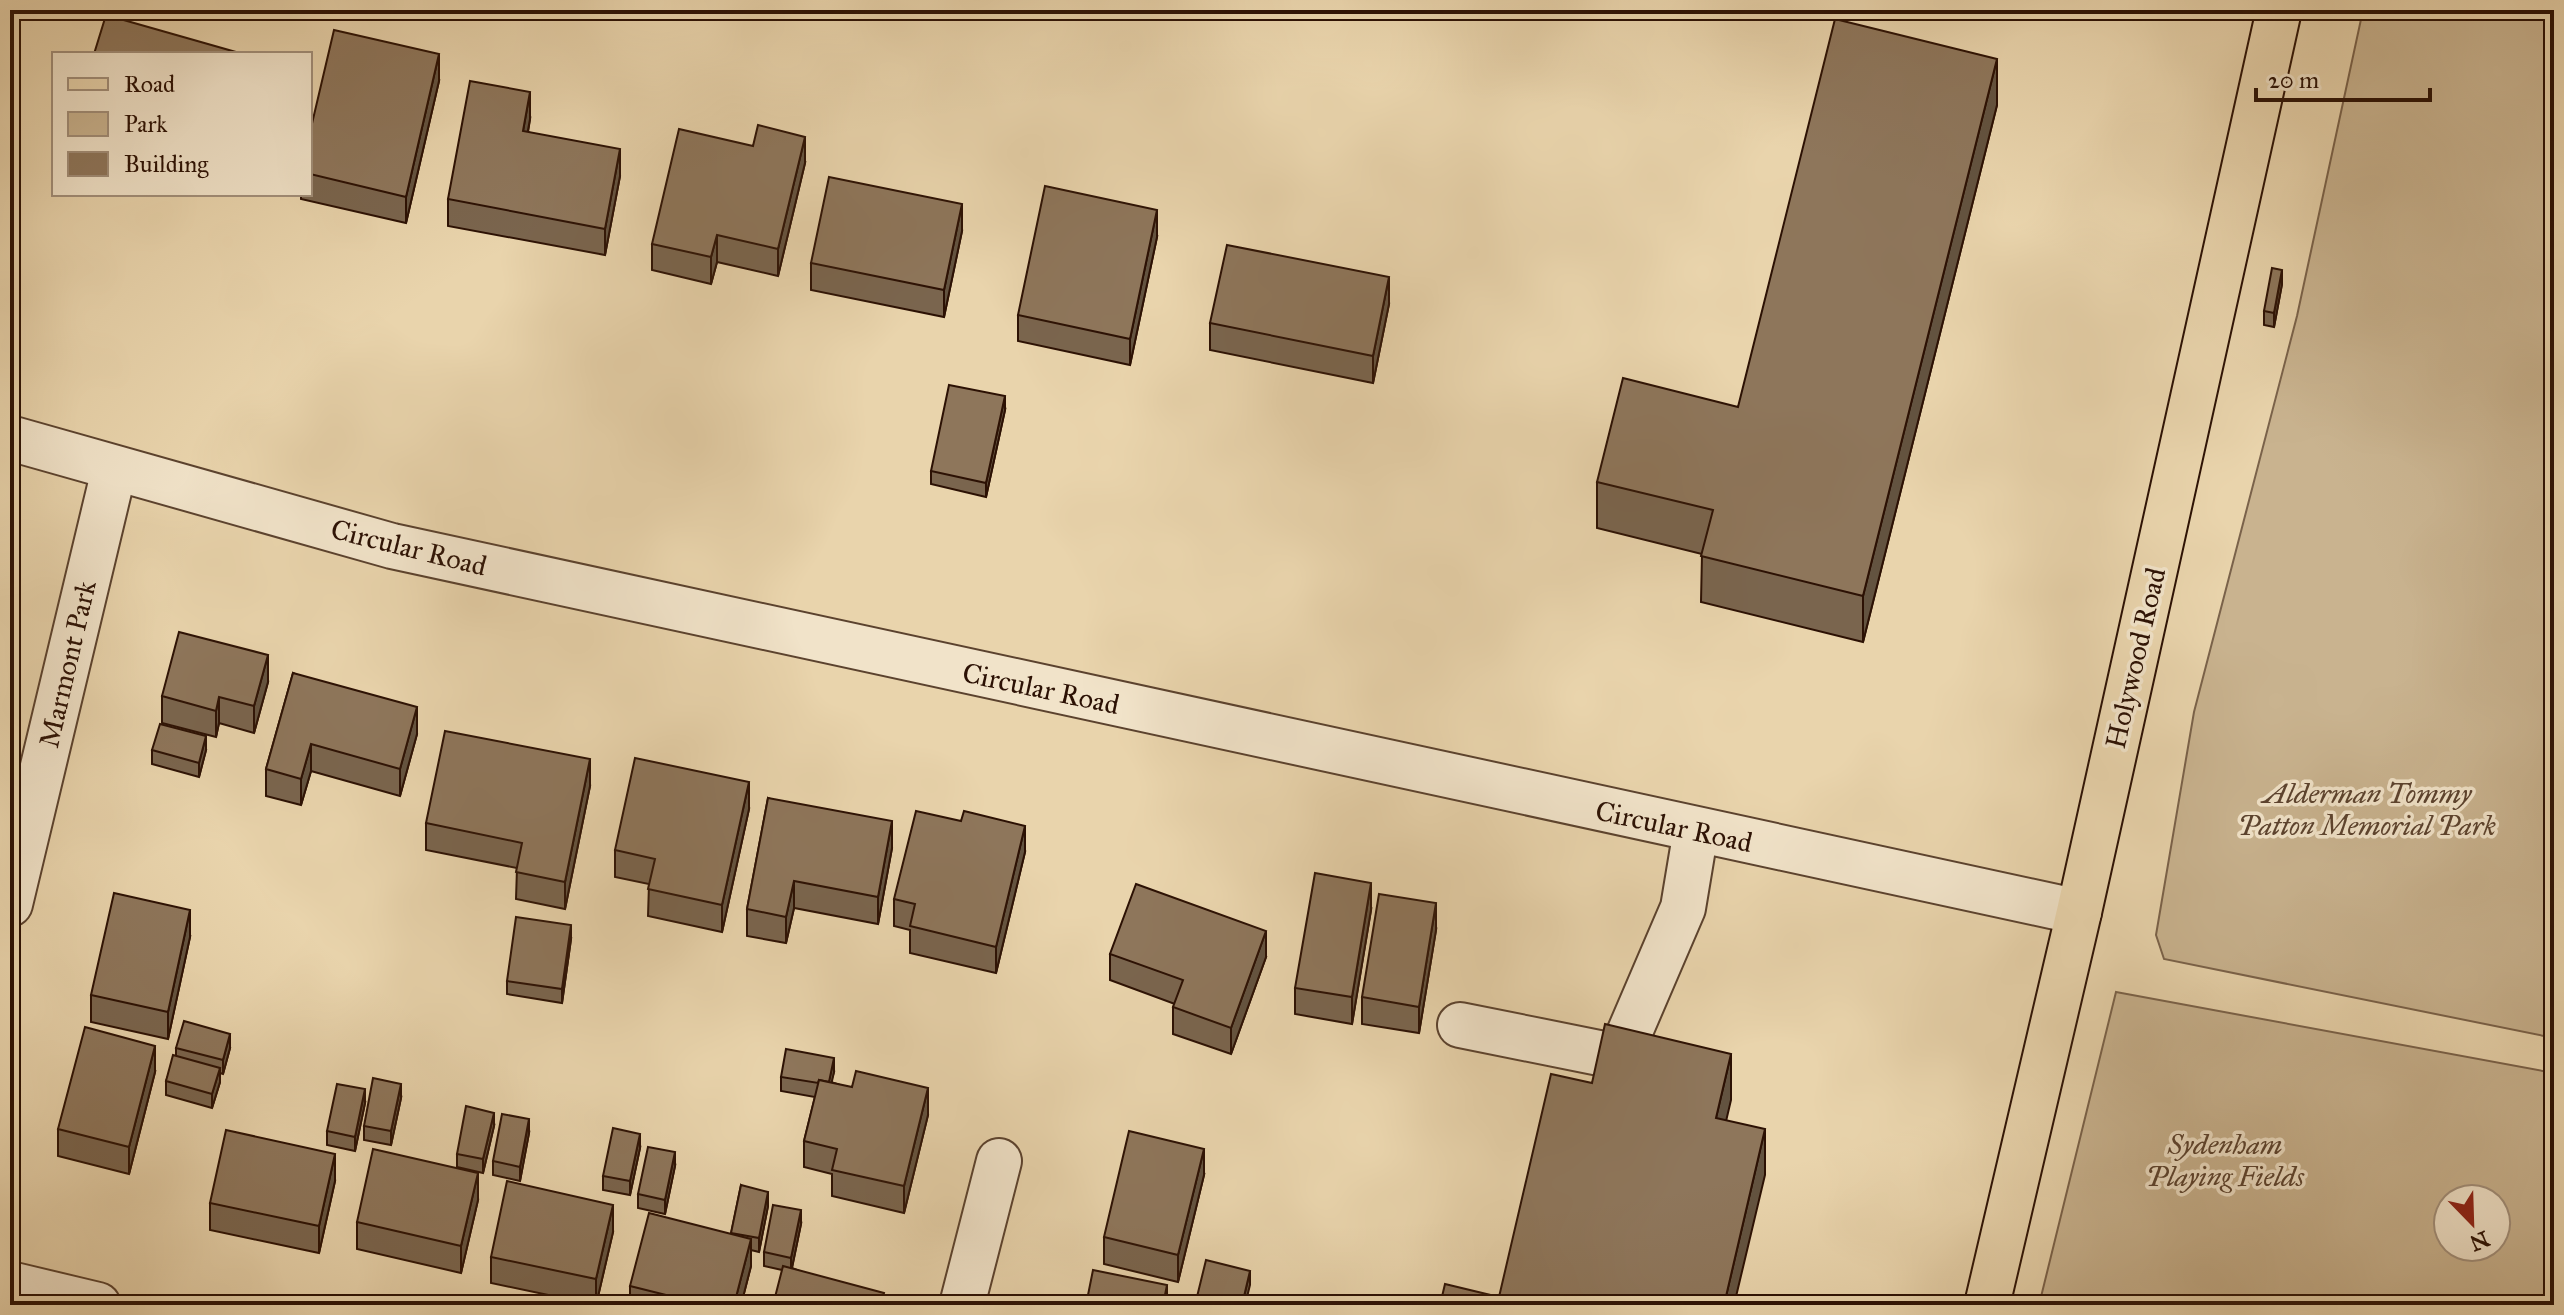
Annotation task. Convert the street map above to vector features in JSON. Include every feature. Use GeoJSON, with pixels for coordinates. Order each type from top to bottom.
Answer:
{"type":"FeatureCollection","features":[{"type":"Feature","properties":{"kind":"main road","name":"Holywood Road"},"geometry":{"type":"LineString","coordinates":[[1987,1305],[2079,912],[2279,10]]}},
{"type":"Feature","properties":{"kind":"street","name":"Circular Road"},"geometry":{"type":"LineString","coordinates":[[10,438],[114,470],[392,546],[2079,912]]}},
{"type":"Feature","properties":{"kind":"street","name":"Marmont Park"},"geometry":{"type":"LineString","coordinates":[[10,904],[114,470]]}},
{"type":"Feature","properties":{"kind":"street"},"geometry":{"type":"LineString","coordinates":[[1460,1025],[1619,1057],[1683,908],[1696,830]]}},
{"type":"Feature","properties":{"kind":"street"},"geometry":{"type":"LineString","coordinates":[[962,1305],[999,1161]]}},
{"type":"Feature","properties":{"kind":"street"},"geometry":{"type":"LineString","coordinates":[[10,1284],[98,1305]]}},
{"type":"Feature","properties":{"kind":"green space","name":"Alderman Tommy Patton Memorial Park"},"geometry":{"type":"Polygon","coordinates":[[[2363,10],[2554,10],[2554,1038],[2164,959],[2156,935],[2194,712],[2297,316],[2363,10]]]}},
{"type":"Feature","properties":{"kind":"green space","name":"Sydenham Playing Fields"},"geometry":{"type":"Polygon","coordinates":[[[2116,992],[2554,1073],[2554,1305],[2039,1305],[2116,992]]]}},
{"type":"Feature","properties":{"kind":"building"},"geometry":{"type":"Polygon","coordinates":[[[106,15],[236,52],[95,52],[106,15]]]}},
{"type":"Feature","properties":{"kind":"building"},"geometry":{"type":"Polygon","coordinates":[[[1835,19],[1997,59],[1863,596],[1701,556],[1713,510],[1597,482],[1623,378],[1738,407],[1835,19]]]}},
{"type":"Feature","properties":{"kind":"building"},"geometry":{"type":"Polygon","coordinates":[[[334,30],[439,54],[406,197],[312,174],[312,124],[334,30]]]}},
{"type":"Feature","properties":{"kind":"building"},"geometry":{"type":"Polygon","coordinates":[[[470,81],[530,92],[523,131],[620,149],[605,229],[448,199],[470,81]]]}},
{"type":"Feature","properties":{"kind":"building"},"geometry":{"type":"Polygon","coordinates":[[[758,125],[805,137],[778,249],[717,235],[711,257],[652,244],[679,129],[753,146],[758,125]]]}},
{"type":"Feature","properties":{"kind":"building"},"geometry":{"type":"Polygon","coordinates":[[[829,177],[962,204],[944,290],[811,263],[829,177]]]}},
{"type":"Feature","properties":{"kind":"building"},"geometry":{"type":"Polygon","coordinates":[[[1045,186],[1157,210],[1130,339],[1018,315],[1045,186]]]}},
{"type":"Feature","properties":{"kind":"building"},"geometry":{"type":"Polygon","coordinates":[[[1227,245],[1389,277],[1373,356],[1210,323],[1227,245]]]}},
{"type":"Feature","properties":{"kind":"building"},"geometry":{"type":"Polygon","coordinates":[[[2272,268],[2282,270],[2274,313],[2264,311],[2272,268]]]}},
{"type":"Feature","properties":{"kind":"building"},"geometry":{"type":"Polygon","coordinates":[[[949,385],[1005,396],[986,483],[931,471],[949,385]]]}},
{"type":"Feature","properties":{"kind":"building"},"geometry":{"type":"Polygon","coordinates":[[[179,632],[268,655],[254,706],[219,697],[216,711],[162,696],[179,632]]]}},
{"type":"Feature","properties":{"kind":"building"},"geometry":{"type":"Polygon","coordinates":[[[293,673],[417,707],[400,769],[311,744],[301,779],[266,769],[293,673]]]}},
{"type":"Feature","properties":{"kind":"building"},"geometry":{"type":"Polygon","coordinates":[[[160,724],[206,736],[199,763],[152,750],[160,724]]]}},
{"type":"Feature","properties":{"kind":"building"},"geometry":{"type":"Polygon","coordinates":[[[445,731],[590,759],[565,882],[516,872],[522,843],[426,823],[445,731]]]}},
{"type":"Feature","properties":{"kind":"building"},"geometry":{"type":"Polygon","coordinates":[[[635,758],[749,782],[722,905],[648,889],[655,859],[615,850],[635,758]]]}},
{"type":"Feature","properties":{"kind":"building"},"geometry":{"type":"Polygon","coordinates":[[[768,798],[892,821],[878,897],[794,881],[786,917],[747,909],[768,798]]]}},
{"type":"Feature","properties":{"kind":"building"},"geometry":{"type":"Polygon","coordinates":[[[916,811],[961,821],[964,811],[1025,826],[996,947],[910,926],[915,904],[894,899],[916,811]]]}},
{"type":"Feature","properties":{"kind":"building"},"geometry":{"type":"Polygon","coordinates":[[[1315,873],[1371,883],[1352,997],[1295,988],[1315,873]]]}},
{"type":"Feature","properties":{"kind":"building"},"geometry":{"type":"Polygon","coordinates":[[[1136,884],[1266,931],[1231,1028],[1173,1007],[1183,980],[1110,954],[1136,884]]]}},
{"type":"Feature","properties":{"kind":"building"},"geometry":{"type":"Polygon","coordinates":[[[114,893],[190,910],[168,1012],[91,995],[114,893]]]}},
{"type":"Feature","properties":{"kind":"building"},"geometry":{"type":"Polygon","coordinates":[[[1379,894],[1436,903],[1419,1007],[1362,997],[1379,894]]]}},
{"type":"Feature","properties":{"kind":"building"},"geometry":{"type":"Polygon","coordinates":[[[516,917],[571,925],[562,989],[507,981],[516,917]]]}},
{"type":"Feature","properties":{"kind":"building"},"geometry":{"type":"Polygon","coordinates":[[[184,1021],[230,1034],[223,1060],[176,1048],[184,1021]]]}},
{"type":"Feature","properties":{"kind":"building"},"geometry":{"type":"Polygon","coordinates":[[[1605,1024],[1731,1054],[1716,1118],[1765,1129],[1724,1305],[1440,1305],[1445,1284],[1499,1297],[1551,1074],[1592,1083],[1605,1024]]]}},
{"type":"Feature","properties":{"kind":"building"},"geometry":{"type":"Polygon","coordinates":[[[85,1027],[155,1046],[129,1147],[58,1129],[85,1027]]]}},
{"type":"Feature","properties":{"kind":"building"},"geometry":{"type":"Polygon","coordinates":[[[786,1049],[834,1058],[829,1082],[781,1077],[786,1049]]]}},
{"type":"Feature","properties":{"kind":"building"},"geometry":{"type":"Polygon","coordinates":[[[173,1055],[220,1068],[212,1094],[166,1081],[173,1055]]]}},
{"type":"Feature","properties":{"kind":"building"},"geometry":{"type":"Polygon","coordinates":[[[856,1071],[928,1088],[904,1186],[832,1170],[837,1149],[804,1141],[819,1080],[852,1087],[856,1071]]]}},
{"type":"Feature","properties":{"kind":"building"},"geometry":{"type":"Polygon","coordinates":[[[373,1078],[401,1084],[391,1131],[364,1126],[373,1078]]]}},
{"type":"Feature","properties":{"kind":"building"},"geometry":{"type":"Polygon","coordinates":[[[337,1084],[365,1089],[355,1137],[327,1131],[337,1084]]]}},
{"type":"Feature","properties":{"kind":"building"},"geometry":{"type":"Polygon","coordinates":[[[466,1106],[494,1113],[483,1159],[457,1154],[466,1106]]]}},
{"type":"Feature","properties":{"kind":"building"},"geometry":{"type":"Polygon","coordinates":[[[502,1114],[529,1119],[520,1167],[493,1161],[502,1114]]]}},
{"type":"Feature","properties":{"kind":"building"},"geometry":{"type":"Polygon","coordinates":[[[613,1128],[640,1134],[630,1181],[603,1176],[613,1128]]]}},
{"type":"Feature","properties":{"kind":"building"},"geometry":{"type":"Polygon","coordinates":[[[226,1130],[335,1154],[319,1226],[210,1203],[226,1130]]]}},
{"type":"Feature","properties":{"kind":"building"},"geometry":{"type":"Polygon","coordinates":[[[1129,1131],[1204,1149],[1178,1255],[1104,1237],[1129,1131]]]}},
{"type":"Feature","properties":{"kind":"building"},"geometry":{"type":"Polygon","coordinates":[[[648,1147],[675,1152],[665,1200],[638,1194],[648,1147]]]}},
{"type":"Feature","properties":{"kind":"building"},"geometry":{"type":"Polygon","coordinates":[[[373,1149],[478,1173],[461,1246],[357,1222],[373,1149]]]}},
{"type":"Feature","properties":{"kind":"building"},"geometry":{"type":"Polygon","coordinates":[[[507,1181],[613,1205],[596,1279],[491,1257],[507,1181]]]}},
{"type":"Feature","properties":{"kind":"building"},"geometry":{"type":"Polygon","coordinates":[[[741,1185],[768,1192],[759,1238],[731,1233],[741,1185]]]}},
{"type":"Feature","properties":{"kind":"building"},"geometry":{"type":"Polygon","coordinates":[[[773,1205],[801,1210],[791,1258],[764,1252],[773,1205]]]}},
{"type":"Feature","properties":{"kind":"building"},"geometry":{"type":"Polygon","coordinates":[[[649,1213],[751,1239],[734,1305],[706,1305],[630,1286],[649,1213]]]}},
{"type":"Feature","properties":{"kind":"building"},"geometry":{"type":"Polygon","coordinates":[[[1206,1260],[1250,1271],[1242,1305],[1195,1305],[1206,1260]]]}},
{"type":"Feature","properties":{"kind":"building"},"geometry":{"type":"Polygon","coordinates":[[[783,1266],[884,1293],[881,1305],[773,1305],[783,1266]]]}},
{"type":"Feature","properties":{"kind":"building"},"geometry":{"type":"Polygon","coordinates":[[[1093,1270],[1167,1285],[1163,1305],[1086,1305],[1093,1270]]]}}]}
